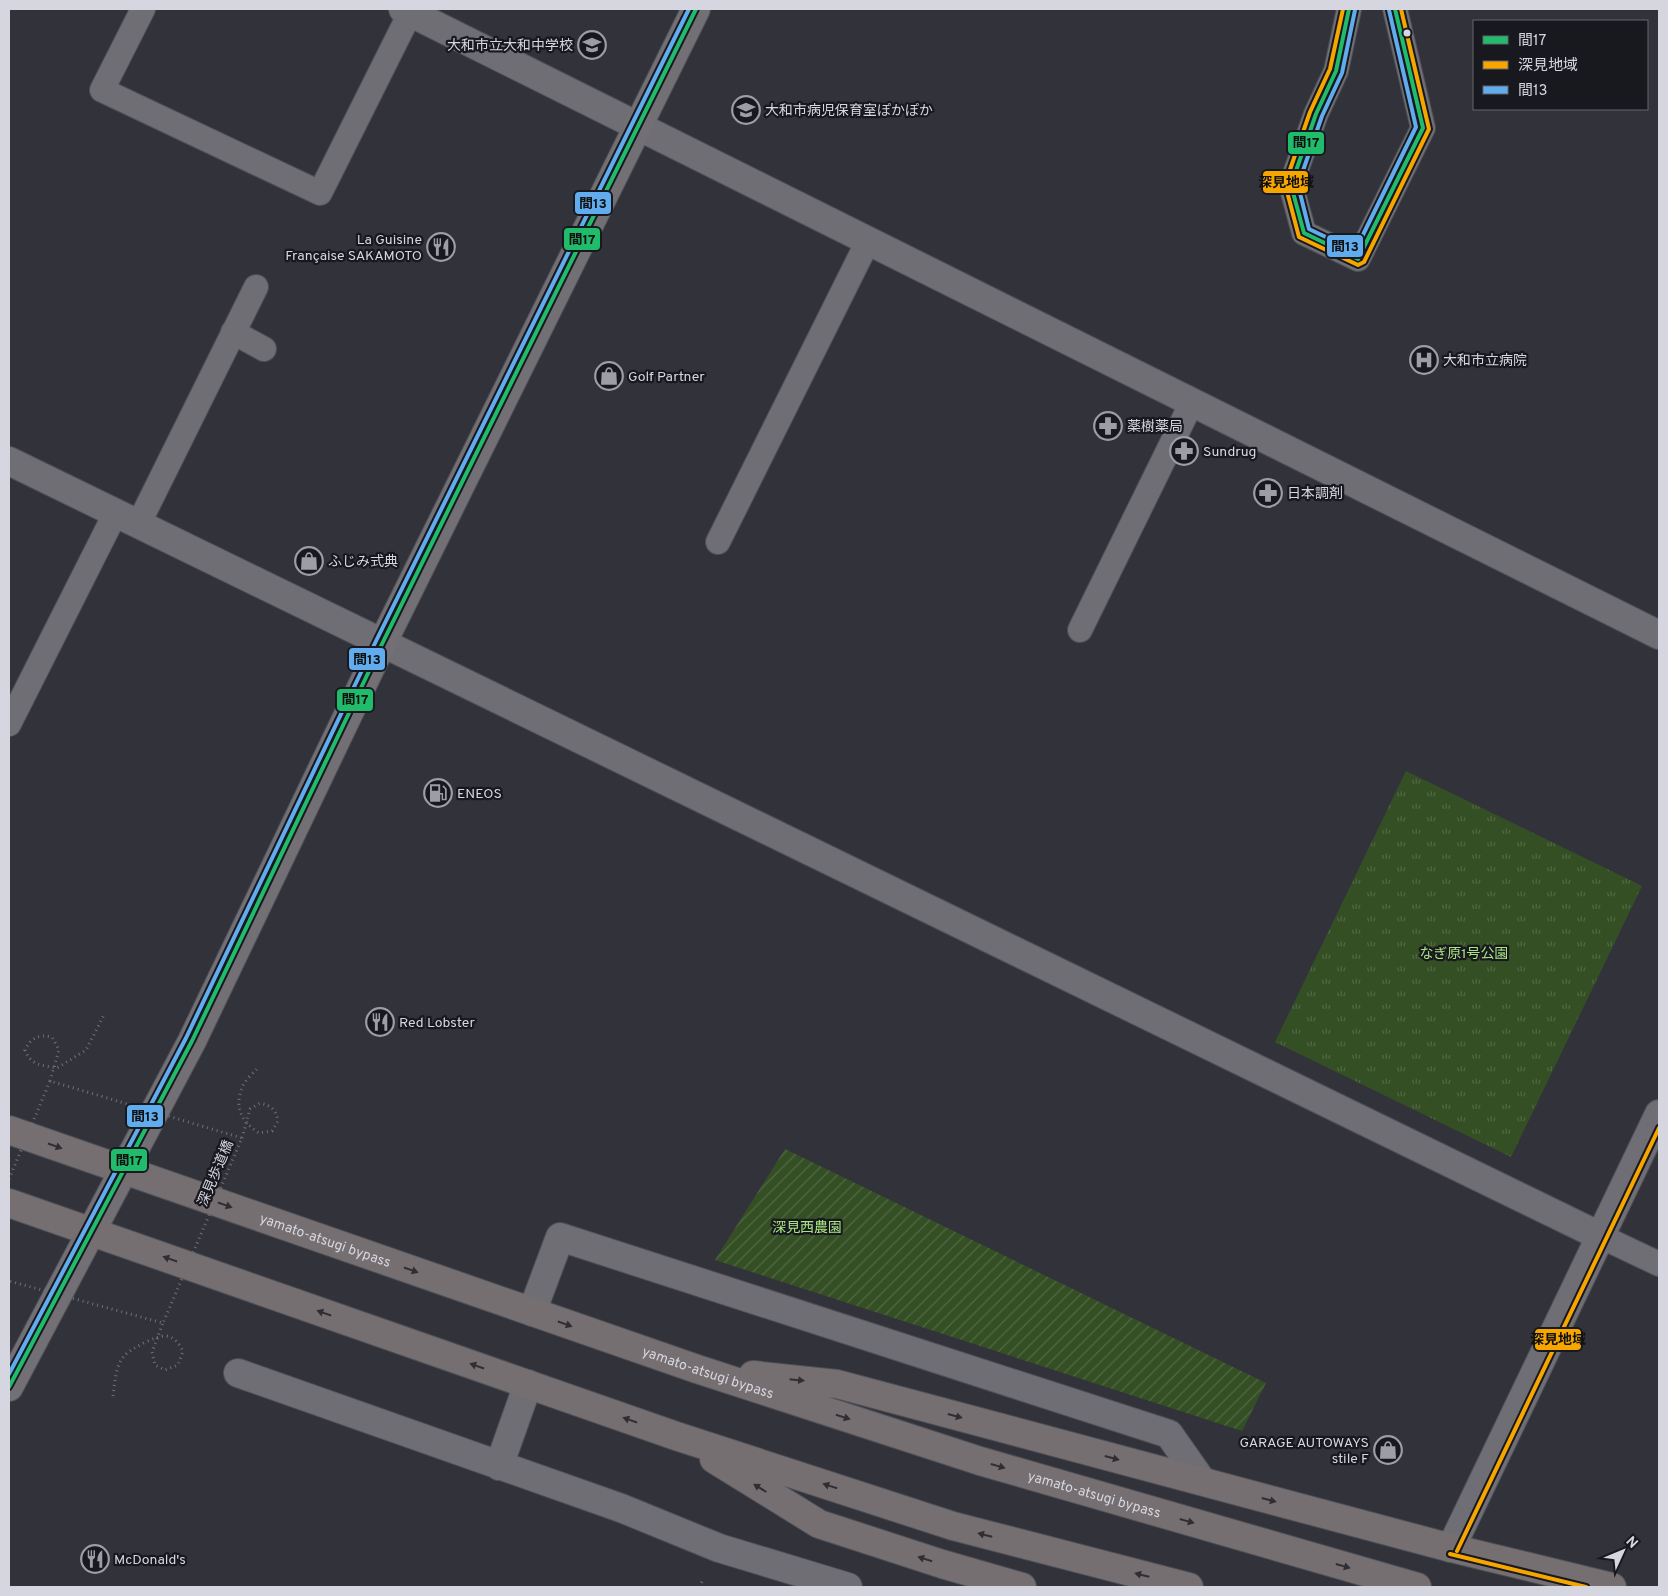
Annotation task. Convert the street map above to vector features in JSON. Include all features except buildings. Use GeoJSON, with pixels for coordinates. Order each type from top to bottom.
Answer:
{"type":"FeatureCollection","features":[{"type":"Feature","properties":{"kind":"highway","name":"yamato-atsugi bypass"},"geometry":{"type":"LineString","coordinates":[[9,1130],[696,1369],[980,1461],[1417,1587]]}},
{"type":"Feature","properties":{"kind":"highway"},"geometry":{"type":"LineString","coordinates":[[9,1203],[676,1436],[953,1526],[1189,1587]]}},
{"type":"Feature","properties":{"kind":"highway"},"geometry":{"type":"LineString","coordinates":[[696,1369],[837,1384],[1451,1548],[1612,1587]]}},
{"type":"Feature","properties":{"kind":"highway"},"geometry":{"type":"LineString","coordinates":[[676,1436],[819,1524],[942,1564],[1022,1587]]}},
{"type":"Feature","properties":{"kind":"street"},"geometry":{"type":"LineString","coordinates":[[9,1387],[125,1171],[192,1041],[382,644],[696,9]]}},
{"type":"Feature","properties":{"kind":"street"},"geometry":{"type":"LineString","coordinates":[[406,11],[1659,635]]}},
{"type":"Feature","properties":{"kind":"street"},"geometry":{"type":"LineString","coordinates":[[9,461],[1600,1236]]}},
{"type":"Feature","properties":{"kind":"street"},"geometry":{"type":"LineString","coordinates":[[1451,1548],[1659,1114]]}},
{"type":"Feature","properties":{"kind":"street"},"geometry":{"type":"LineString","coordinates":[[532,1312],[560,1237],[1169,1434],[1202,1482]]}},
{"type":"Feature","properties":{"kind":"street"},"geometry":{"type":"LineString","coordinates":[[238,1373],[621,1508],[719,1548],[848,1587]]}},
{"type":"Feature","properties":{"kind":"street"},"geometry":{"type":"LineString","coordinates":[[499,1466],[528,1384]]}},
{"type":"Feature","properties":{"kind":"lane"},"geometry":{"type":"LineString","coordinates":[[144,9],[102,90],[320,193],[406,11]]}},
{"type":"Feature","properties":{"kind":"lane"},"geometry":{"type":"LineString","coordinates":[[1349,9],[1336,71],[1316,114],[1291,185],[1304,233],[1358,259],[1423,128],[1396,9]]}},
{"type":"Feature","properties":{"kind":"lane"},"geometry":{"type":"LineString","coordinates":[[718,542],[868,241]]}},
{"type":"Feature","properties":{"kind":"lane"},"geometry":{"type":"LineString","coordinates":[[9,724],[233,332],[256,287]]}},
{"type":"Feature","properties":{"kind":"lane"},"geometry":{"type":"LineString","coordinates":[[233,332],[264,348]]}},
{"type":"Feature","properties":{"kind":"lane"},"geometry":{"type":"LineString","coordinates":[[1080,630],[1192,402]]}},
{"type":"Feature","properties":{"kind":"lane"},"geometry":{"type":"LineString","coordinates":[[1600,1236],[1659,1264]]}},
{"type":"Feature","properties":{"kind":"path"},"geometry":{"type":"LineString","coordinates":[[9,1179],[50,1082],[52,1074],[54,1066],[59,1050],[52,1037],[41,1035],[30,1040],[25,1050],[28,1059],[36,1064],[50,1067],[57,1068],[86,1050],[104,1014]]}},
{"type":"Feature","properties":{"kind":"path"},"geometry":{"type":"LineString","coordinates":[[242,1138],[245,1128],[248,1119],[250,1109],[260,1103],[270,1105],[277,1113],[278,1121],[272,1131],[259,1133],[247,1125],[243,1116],[238,1108],[242,1087],[257,1069]]}},
{"type":"Feature","properties":{"kind":"path","name":"深見歩道橋"},"geometry":{"type":"LineString","coordinates":[[50,1082],[242,1138],[160,1330],[158,1338],[155,1345],[152,1352],[155,1365],[165,1370],[178,1365],[183,1351],[175,1340],[165,1336],[159,1338],[154,1340],[139,1346],[125,1355],[116,1370],[113,1396]]}},
{"type":"Feature","properties":{"kind":"path"},"geometry":{"type":"LineString","coordinates":[[9,1281],[163,1323]]}},
{"type":"Feature","properties":{"kind":"green space","name":"なぎ原1号公園"},"geometry":{"type":"Polygon","coordinates":[[[1406,771],[1642,886],[1511,1157],[1275,1042],[1406,771]]]}},
{"type":"Feature","properties":{"kind":"green space","name":"深見西農園"},"geometry":{"type":"Polygon","coordinates":[[[785,1149],[1266,1383],[1242,1431],[715,1260],[785,1149]]]}},
{"type":"Feature","properties":{"kind":"transit line","name":"間13"},"geometry":{"type":"LineString","coordinates":[[9,1374],[186,1038],[376,641],[689,9]]}},
{"type":"Feature","properties":{"kind":"transit line","name":"間17"},"geometry":{"type":"LineString","coordinates":[[9,1387],[192,1041],[382,644],[696,9]]}},
{"type":"Feature","properties":{"kind":"transit line","name":"深見地域"},"geometry":{"type":"LineString","coordinates":[[1343,9],[1330,69],[1310,112],[1285,184],[1299,237],[1358,265],[1364,262],[1429,129],[1401,9]]}},
{"type":"Feature","properties":{"kind":"transit line","name":"間17"},"geometry":{"type":"LineString","coordinates":[[1349,9],[1336,71],[1316,114],[1291,185],[1304,233],[1358,259],[1423,128],[1395,9]]}},
{"type":"Feature","properties":{"kind":"transit line","name":"間13"},"geometry":{"type":"LineString","coordinates":[[1355,10],[1342,73],[1322,116],[1298,185],[1309,229],[1355,251],[1416,127],[1389,10]]}},
{"type":"Feature","properties":{"kind":"transit line","name":"深見地域"},"geometry":{"type":"LineString","coordinates":[[1457,1551],[1659,1128]]}},
{"type":"Feature","properties":{"kind":"transit line","name":"深見地域"},"geometry":{"type":"LineString","coordinates":[[1450,1554],[1586,1587]]}},
{"type":"Feature","properties":{"kind":"place","name":"大和市立大和中学校"},"geometry":{"type":"Point","coordinates":[592,45]}},
{"type":"Feature","properties":{"kind":"place","name":"大和市病児保育室ぽかぽか"},"geometry":{"type":"Point","coordinates":[746,110]}},
{"type":"Feature","properties":{"kind":"place","name":"La Guisine Française SAKAMOTO"},"geometry":{"type":"Point","coordinates":[441,247]}},
{"type":"Feature","properties":{"kind":"place","name":"大和市立病院"},"geometry":{"type":"Point","coordinates":[1424,360]}},
{"type":"Feature","properties":{"kind":"place","name":"Golf Partner"},"geometry":{"type":"Point","coordinates":[609,376]}},
{"type":"Feature","properties":{"kind":"place","name":"薬樹薬局"},"geometry":{"type":"Point","coordinates":[1108,426]}},
{"type":"Feature","properties":{"kind":"place","name":"Sundrug"},"geometry":{"type":"Point","coordinates":[1184,451]}},
{"type":"Feature","properties":{"kind":"place","name":"日本調剤"},"geometry":{"type":"Point","coordinates":[1268,493]}},
{"type":"Feature","properties":{"kind":"place","name":"ふじみ式典"},"geometry":{"type":"Point","coordinates":[309,561]}},
{"type":"Feature","properties":{"kind":"place","name":"ENEOS"},"geometry":{"type":"Point","coordinates":[438,793]}},
{"type":"Feature","properties":{"kind":"place","name":"Red Lobster"},"geometry":{"type":"Point","coordinates":[380,1022]}},
{"type":"Feature","properties":{"kind":"place","name":"GARAGE AUTOWAYS stile F"},"geometry":{"type":"Point","coordinates":[1388,1450]}},
{"type":"Feature","properties":{"kind":"place","name":"McDonald's"},"geometry":{"type":"Point","coordinates":[95,1559]}}]}
